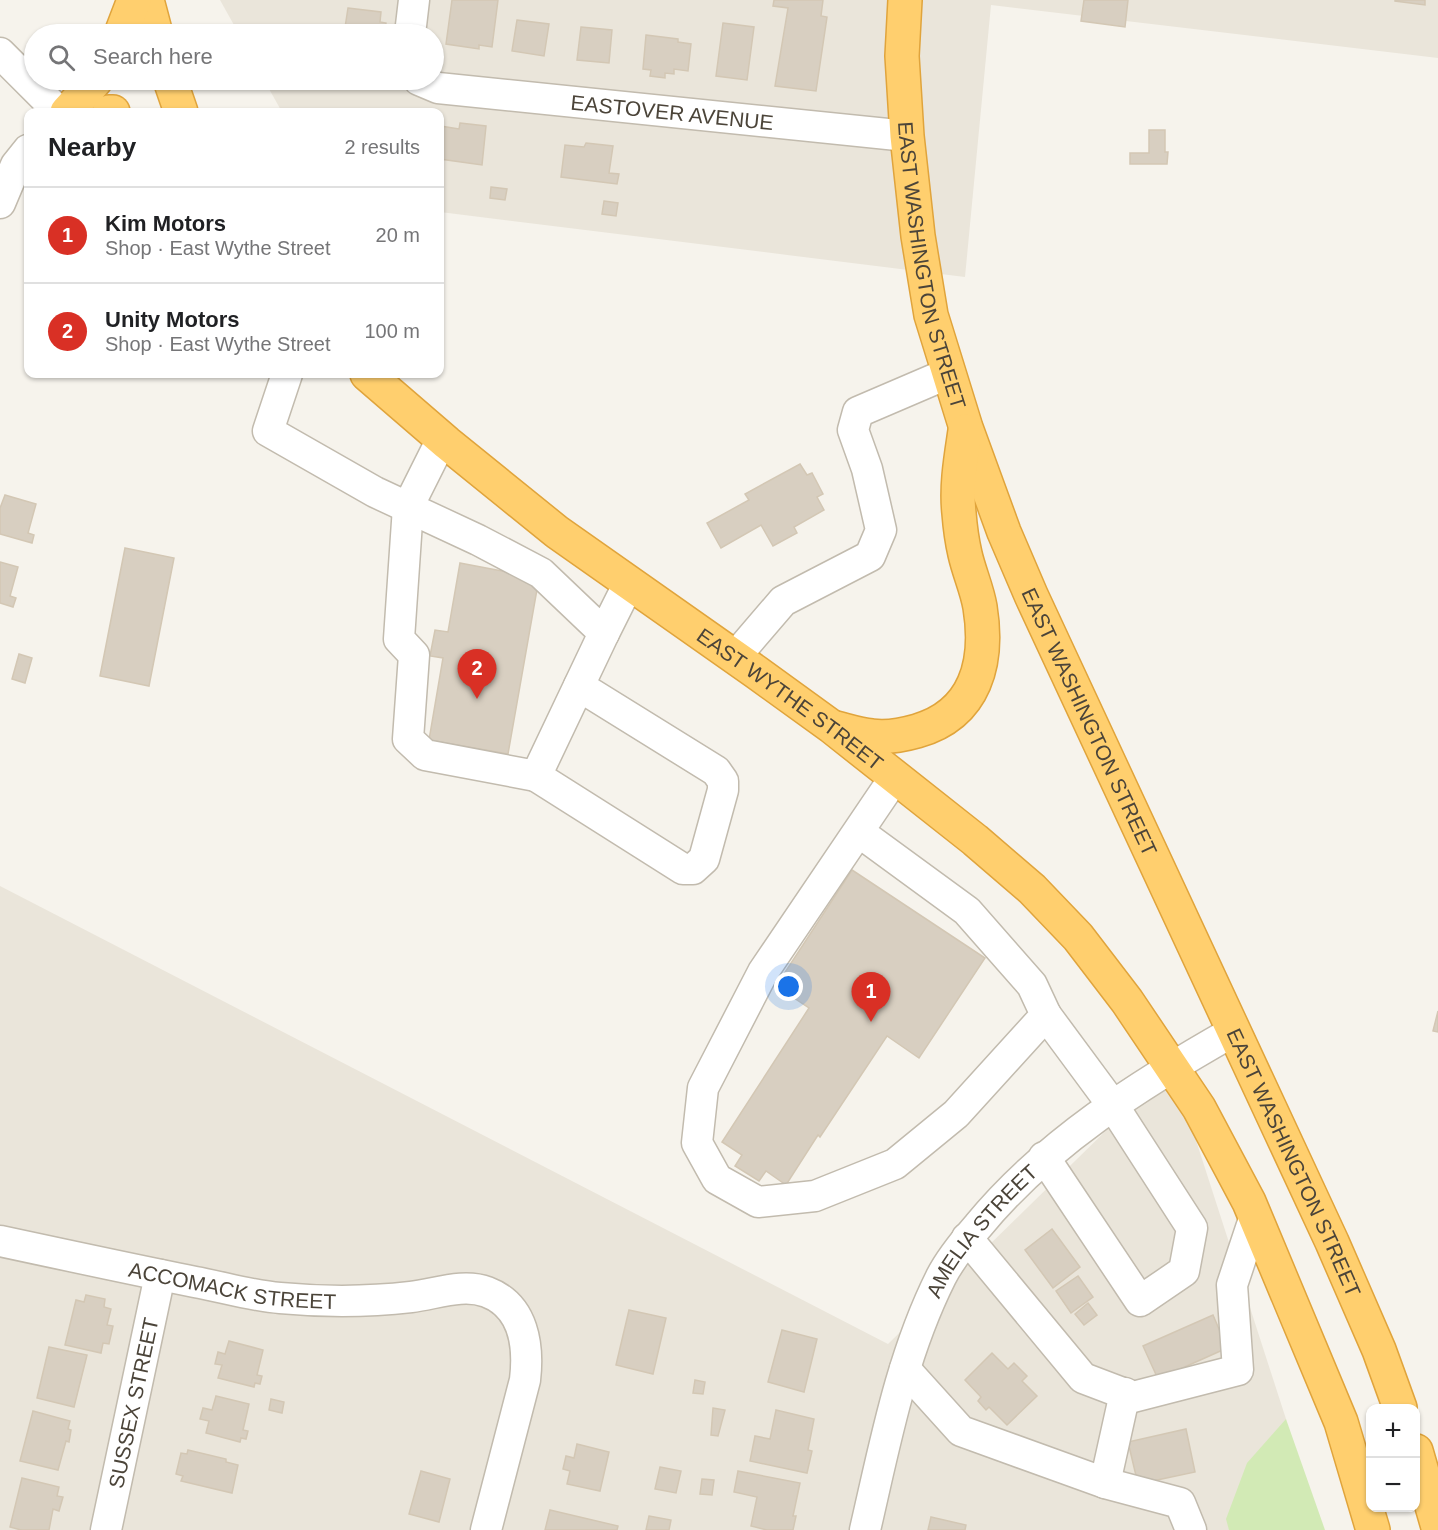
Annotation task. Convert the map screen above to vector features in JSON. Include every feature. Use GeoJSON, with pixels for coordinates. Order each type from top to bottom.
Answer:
{"type":"FeatureCollection","features":[{"type":"Feature","properties":{"kind":"highway"},"geometry":{"type":"LineString","coordinates":[[125,24],[134,0]]}},
{"type":"Feature","properties":{"kind":"highway"},"geometry":{"type":"LineString","coordinates":[[147,0],[153,24]]}},
{"type":"Feature","properties":{"kind":"highway","name":"EAST WASHINGTON STREET"},"geometry":{"type":"LineString","coordinates":[[905,0],[902,56],[907,136],[918,236],[931,315],[966,428],[1004,532],[1031,595],[1332,1242],[1379,1350],[1399,1404]]}},
{"type":"Feature","properties":{"kind":"highway"},"geometry":{"type":"LineString","coordinates":[[71,108],[87,90]]}},
{"type":"Feature","properties":{"kind":"highway"},"geometry":{"type":"LineString","coordinates":[[173,90],[180,108]]}},
{"type":"Feature","properties":{"kind":"highway","name":"EAST WYTHE STREET"},"geometry":{"type":"LineString","coordinates":[[372,378],[557,532],[832,727],[975,840],[1032,889],[1078,937],[1127,1001],[1172,1066]]}},
{"type":"Feature","properties":{"kind":"highway"},"geometry":{"type":"LineString","coordinates":[[832,727],[873,736],[904,735],[933,726],[950,716],[966,699],[977,678],[983,640],[980,606],[965,553],[959,512],[959,470],[966,428]]}},
{"type":"Feature","properties":{"kind":"highway"},"geometry":{"type":"LineString","coordinates":[[1172,1066],[1199,1108],[1255,1215],[1341,1422],[1373,1530]]}},
{"type":"Feature","properties":{"kind":"highway"},"geometry":{"type":"LineString","coordinates":[[1418,1458],[1438,1527]]}},
{"type":"Feature","properties":{"kind":"street"},"geometry":{"type":"LineString","coordinates":[[411,24],[414,0]]}},
{"type":"Feature","properties":{"kind":"street"},"geometry":{"type":"LineString","coordinates":[[0,53],[24,77]]}},
{"type":"Feature","properties":{"kind":"street","name":"EASTOVER AVENUE"},"geometry":{"type":"LineString","coordinates":[[444,86],[907,136]]}},
{"type":"Feature","properties":{"kind":"street"},"geometry":{"type":"LineString","coordinates":[[37,90],[55,108]]}},
{"type":"Feature","properties":{"kind":"street"},"geometry":{"type":"LineString","coordinates":[[0,203],[16,165],[24,155]]}},
{"type":"Feature","properties":{"kind":"street"},"geometry":{"type":"LineString","coordinates":[[735,657],[783,601],[870,556],[881,530],[867,469],[853,430],[858,412],[949,374]]}},
{"type":"Feature","properties":{"kind":"street"},"geometry":{"type":"LineString","coordinates":[[286,378],[268,431],[375,492],[541,573],[604,633]]}},
{"type":"Feature","properties":{"kind":"street"},"geometry":{"type":"LineString","coordinates":[[442,438],[408,507],[399,639],[414,655],[408,739],[425,755],[536,776],[683,868],[693,869],[704,859],[723,790],[723,781],[716,771],[579,686]]}},
{"type":"Feature","properties":{"kind":"street"},"geometry":{"type":"LineString","coordinates":[[536,776],[629,583]]}},
{"type":"Feature","properties":{"kind":"street"},"geometry":{"type":"LineString","coordinates":[[895,777],[763,972],[703,1088],[697,1143],[717,1179],[758,1202],[815,1196],[895,1164],[956,1114],[1046,1015]]}},
{"type":"Feature","properties":{"kind":"street"},"geometry":{"type":"LineString","coordinates":[[859,832],[967,911],[1032,985],[1046,1015],[1114,1107],[1192,1228],[1184,1270],[1140,1301],[1044,1157]]}},
{"type":"Feature","properties":{"kind":"street","name":"AMELIA STREET"},"geometry":{"type":"LineString","coordinates":[[865,1530],[897,1392],[913,1344],[942,1276],[968,1238],[998,1202],[1044,1157],[1172,1066],[1234,1031]]}},
{"type":"Feature","properties":{"kind":"street"},"geometry":{"type":"LineString","coordinates":[[968,1238],[1083,1378],[1133,1397],[1238,1370],[1232,1285],[1255,1215]]}},
{"type":"Feature","properties":{"kind":"street","name":"ACCOMACK STREET"},"geometry":{"type":"LineString","coordinates":[[0,1241],[278,1298],[352,1300],[411,1297],[466,1288],[486,1292],[501,1299],[515,1314],[524,1332],[527,1359],[525,1380],[486,1530]]}},
{"type":"Feature","properties":{"kind":"street","name":"SUSSEX STREET"},"geometry":{"type":"LineString","coordinates":[[106,1530],[160,1275]]}},
{"type":"Feature","properties":{"kind":"street"},"geometry":{"type":"LineString","coordinates":[[905,1369],[961,1431],[1105,1483],[1185,1517]]}},
{"type":"Feature","properties":{"kind":"street"},"geometry":{"type":"LineString","coordinates":[[1105,1483],[1125,1393]]}},
{"type":"Feature","properties":{"kind":"shaded area"},"geometry":{"type":"Polygon","coordinates":[[[220,0],[1438,0],[1438,58],[991,5],[965,277],[444,212],[444,108],[280,108],[270,90],[444,90],[444,24],[233,24],[220,0]]]}},
{"type":"Feature","properties":{"kind":"shaded area"},"geometry":{"type":"Polygon","coordinates":[[[0,886],[888,1344],[1172,1066],[1286,1419],[1263,1530],[0,1530],[0,886]]]}},
{"type":"Feature","properties":{"kind":"green space"},"geometry":{"type":"Polygon","coordinates":[[[1286,1419],[1325,1530],[1229,1530],[1226,1519],[1247,1463],[1286,1419]]]}},
{"type":"Feature","properties":{"kind":"building"},"geometry":{"type":"Polygon","coordinates":[[[452,0],[498,0],[492,47],[479,45],[479,49],[446,44],[452,0]]]}},
{"type":"Feature","properties":{"kind":"building"},"geometry":{"type":"Polygon","coordinates":[[[774,0],[823,0],[821,16],[827,17],[816,91],[775,86],[788,8],[773,6],[774,0]]]}},
{"type":"Feature","properties":{"kind":"building"},"geometry":{"type":"Polygon","coordinates":[[[1084,0],[1128,0],[1125,27],[1081,21],[1084,0]]]}},
{"type":"Feature","properties":{"kind":"building"},"geometry":{"type":"Polygon","coordinates":[[[1425,0],[1425,5],[1395,1],[1425,0]]]}},
{"type":"Feature","properties":{"kind":"building"},"geometry":{"type":"Polygon","coordinates":[[[348,8],[381,12],[380,22],[386,23],[386,24],[346,24],[348,8]]]}},
{"type":"Feature","properties":{"kind":"building"},"geometry":{"type":"Polygon","coordinates":[[[517,20],[549,24],[544,56],[512,51],[517,20]]]}},
{"type":"Feature","properties":{"kind":"building"},"geometry":{"type":"Polygon","coordinates":[[[723,23],[754,27],[747,80],[716,76],[723,23]]]}},
{"type":"Feature","properties":{"kind":"building"},"geometry":{"type":"Polygon","coordinates":[[[581,27],[612,30],[609,63],[577,60],[581,27]]]}},
{"type":"Feature","properties":{"kind":"building"},"geometry":{"type":"Polygon","coordinates":[[[646,35],[678,39],[678,42],[691,44],[688,71],[674,69],[674,74],[665,73],[665,78],[650,76],[651,70],[643,69],[646,35]]]}},
{"type":"Feature","properties":{"kind":"building"},"geometry":{"type":"Polygon","coordinates":[[[460,123],[486,126],[482,165],[444,160],[444,127],[459,129],[460,123]]]}},
{"type":"Feature","properties":{"kind":"building"},"geometry":{"type":"Polygon","coordinates":[[[1149,130],[1165,130],[1167,164],[1130,164],[1130,153],[1149,153],[1149,130]]]}},
{"type":"Feature","properties":{"kind":"building"},"geometry":{"type":"Polygon","coordinates":[[[586,143],[613,146],[609,173],[619,174],[617,184],[561,177],[565,145],[584,147],[586,143]]]}},
{"type":"Feature","properties":{"kind":"building"},"geometry":{"type":"Polygon","coordinates":[[[491,187],[507,189],[505,200],[490,198],[491,187]]]}},
{"type":"Feature","properties":{"kind":"building"},"geometry":{"type":"Polygon","coordinates":[[[604,201],[618,203],[616,216],[602,214],[604,201]]]}},
{"type":"Feature","properties":{"kind":"building"},"geometry":{"type":"Polygon","coordinates":[[[800,464],[807,475],[812,473],[823,494],[817,497],[824,510],[794,527],[797,533],[773,546],[761,525],[721,548],[707,523],[749,500],[745,494],[800,464]]]}},
{"type":"Feature","properties":{"kind":"building"},"geometry":{"type":"Polygon","coordinates":[[[5,495],[36,504],[28,533],[34,535],[32,543],[0,534],[0,508],[5,495]]]}},
{"type":"Feature","properties":{"kind":"building"},"geometry":{"type":"Polygon","coordinates":[[[125,548],[174,558],[149,686],[100,676],[125,548]]]}},
{"type":"Feature","properties":{"kind":"building"},"geometry":{"type":"Polygon","coordinates":[[[0,562],[18,567],[10,596],[16,598],[13,607],[0,603],[0,562]]]}},
{"type":"Feature","properties":{"kind":"building"},"geometry":{"type":"Polygon","coordinates":[[[460,563],[539,578],[508,754],[429,740],[443,658],[430,656],[435,630],[448,632],[460,563]]]}},
{"type":"Feature","properties":{"kind":"building"},"geometry":{"type":"Polygon","coordinates":[[[19,654],[32,658],[25,683],[12,679],[19,654]]]}},
{"type":"Feature","properties":{"kind":"building"},"geometry":{"type":"Polygon","coordinates":[[[852,870],[985,958],[919,1058],[887,1036],[786,1185],[766,1171],[759,1181],[735,1166],[742,1155],[722,1142],[809,1008],[776,986],[852,870]]]}},
{"type":"Feature","properties":{"kind":"building"},"geometry":{"type":"Polygon","coordinates":[[[1438,1011],[1438,1032],[1433,1031],[1438,1011]]]}},
{"type":"Feature","properties":{"kind":"building"},"geometry":{"type":"Polygon","coordinates":[[[1052,1229],[1080,1267],[1053,1288],[1025,1250],[1052,1229]]]}},
{"type":"Feature","properties":{"kind":"building"},"geometry":{"type":"Polygon","coordinates":[[[1078,1276],[1093,1297],[1071,1313],[1056,1291],[1078,1276]]]}},
{"type":"Feature","properties":{"kind":"building"},"geometry":{"type":"Polygon","coordinates":[[[86,1295],[105,1299],[104,1307],[111,1309],[107,1325],[113,1326],[109,1344],[103,1343],[101,1353],[65,1345],[76,1300],[84,1302],[86,1295]]]}},
{"type":"Feature","properties":{"kind":"building"},"geometry":{"type":"Polygon","coordinates":[[[1088,1303],[1097,1315],[1084,1325],[1075,1314],[1088,1303]]]}},
{"type":"Feature","properties":{"kind":"building"},"geometry":{"type":"Polygon","coordinates":[[[629,1310],[666,1318],[653,1374],[616,1365],[629,1310]]]}},
{"type":"Feature","properties":{"kind":"building"},"geometry":{"type":"Polygon","coordinates":[[[1213,1315],[1227,1348],[1158,1379],[1143,1346],[1213,1315]]]}},
{"type":"Feature","properties":{"kind":"building"},"geometry":{"type":"Polygon","coordinates":[[[782,1330],[817,1339],[804,1392],[768,1382],[782,1330]]]}},
{"type":"Feature","properties":{"kind":"building"},"geometry":{"type":"Polygon","coordinates":[[[229,1341],[263,1350],[257,1375],[262,1376],[260,1384],[255,1383],[254,1387],[218,1378],[222,1365],[215,1364],[218,1352],[225,1354],[229,1341]]]}},
{"type":"Feature","properties":{"kind":"building"},"geometry":{"type":"Polygon","coordinates":[[[49,1347],[87,1355],[74,1407],[37,1398],[49,1347]]]}},
{"type":"Feature","properties":{"kind":"building"},"geometry":{"type":"Polygon","coordinates":[[[992,1353],[1008,1369],[1014,1363],[1027,1376],[1022,1381],[1037,1396],[1007,1425],[989,1407],[986,1410],[978,1401],[981,1397],[965,1380],[992,1353]]]}},
{"type":"Feature","properties":{"kind":"building"},"geometry":{"type":"Polygon","coordinates":[[[695,1380],[705,1382],[703,1394],[693,1393],[695,1380]]]}},
{"type":"Feature","properties":{"kind":"building"},"geometry":{"type":"Polygon","coordinates":[[[216,1396],[249,1404],[243,1430],[248,1431],[246,1439],[241,1438],[240,1442],[206,1433],[209,1421],[200,1419],[203,1408],[212,1410],[216,1396]]]}},
{"type":"Feature","properties":{"kind":"building"},"geometry":{"type":"Polygon","coordinates":[[[271,1399],[284,1402],[282,1413],[269,1410],[271,1399]]]}},
{"type":"Feature","properties":{"kind":"building"},"geometry":{"type":"Polygon","coordinates":[[[713,1408],[725,1410],[718,1436],[711,1435],[713,1408]]]}},
{"type":"Feature","properties":{"kind":"building"},"geometry":{"type":"Polygon","coordinates":[[[776,1410],[814,1419],[808,1450],[812,1451],[807,1473],[750,1461],[755,1436],[770,1439],[776,1410]]]}},
{"type":"Feature","properties":{"kind":"building"},"geometry":{"type":"Polygon","coordinates":[[[33,1411],[70,1421],[69,1442],[66,1441],[58,1470],[20,1461],[33,1411]]]}},
{"type":"Feature","properties":{"kind":"building"},"geometry":{"type":"Polygon","coordinates":[[[1186,1429],[1195,1472],[1138,1484],[1128,1442],[1186,1429]]]}},
{"type":"Feature","properties":{"kind":"building"},"geometry":{"type":"Polygon","coordinates":[[[577,1444],[609,1452],[600,1491],[567,1484],[570,1471],[563,1469],[566,1456],[574,1458],[577,1444]]]}},
{"type":"Feature","properties":{"kind":"building"},"geometry":{"type":"Polygon","coordinates":[[[188,1450],[226,1459],[226,1462],[238,1465],[232,1493],[181,1481],[183,1476],[176,1474],[181,1453],[187,1454],[188,1450]]]}},
{"type":"Feature","properties":{"kind":"building"},"geometry":{"type":"Polygon","coordinates":[[[660,1467],[681,1471],[676,1493],[655,1489],[660,1467]]]}},
{"type":"Feature","properties":{"kind":"building"},"geometry":{"type":"Polygon","coordinates":[[[421,1471],[450,1479],[439,1522],[409,1514],[421,1471]]]}},
{"type":"Feature","properties":{"kind":"building"},"geometry":{"type":"Polygon","coordinates":[[[738,1471],[800,1483],[793,1516],[796,1516],[793,1530],[767,1530],[751,1526],[757,1497],[734,1492],[738,1471]]]}},
{"type":"Feature","properties":{"kind":"building"},"geometry":{"type":"Polygon","coordinates":[[[22,1478],[59,1487],[57,1496],[63,1497],[59,1511],[53,1509],[49,1530],[21,1530],[10,1527],[22,1478]]]}},
{"type":"Feature","properties":{"kind":"building"},"geometry":{"type":"Polygon","coordinates":[[[702,1479],[714,1480],[712,1495],[700,1494],[702,1479]]]}},
{"type":"Feature","properties":{"kind":"building"},"geometry":{"type":"Polygon","coordinates":[[[550,1510],[618,1526],[617,1530],[545,1530],[550,1510]]]}},
{"type":"Feature","properties":{"kind":"building"},"geometry":{"type":"Polygon","coordinates":[[[649,1516],[671,1520],[669,1530],[646,1530],[649,1516]]]}},
{"type":"Feature","properties":{"kind":"building"},"geometry":{"type":"Polygon","coordinates":[[[931,1517],[966,1525],[965,1530],[928,1530],[931,1517]]]}},
{"type":"Feature","properties":{"kind":"place","name":"Unity Motors"},"geometry":{"type":"Point","coordinates":[477,699]}},
{"type":"Feature","properties":{"kind":"place","name":"Kim Motors"},"geometry":{"type":"Point","coordinates":[871,1022]}}]}
